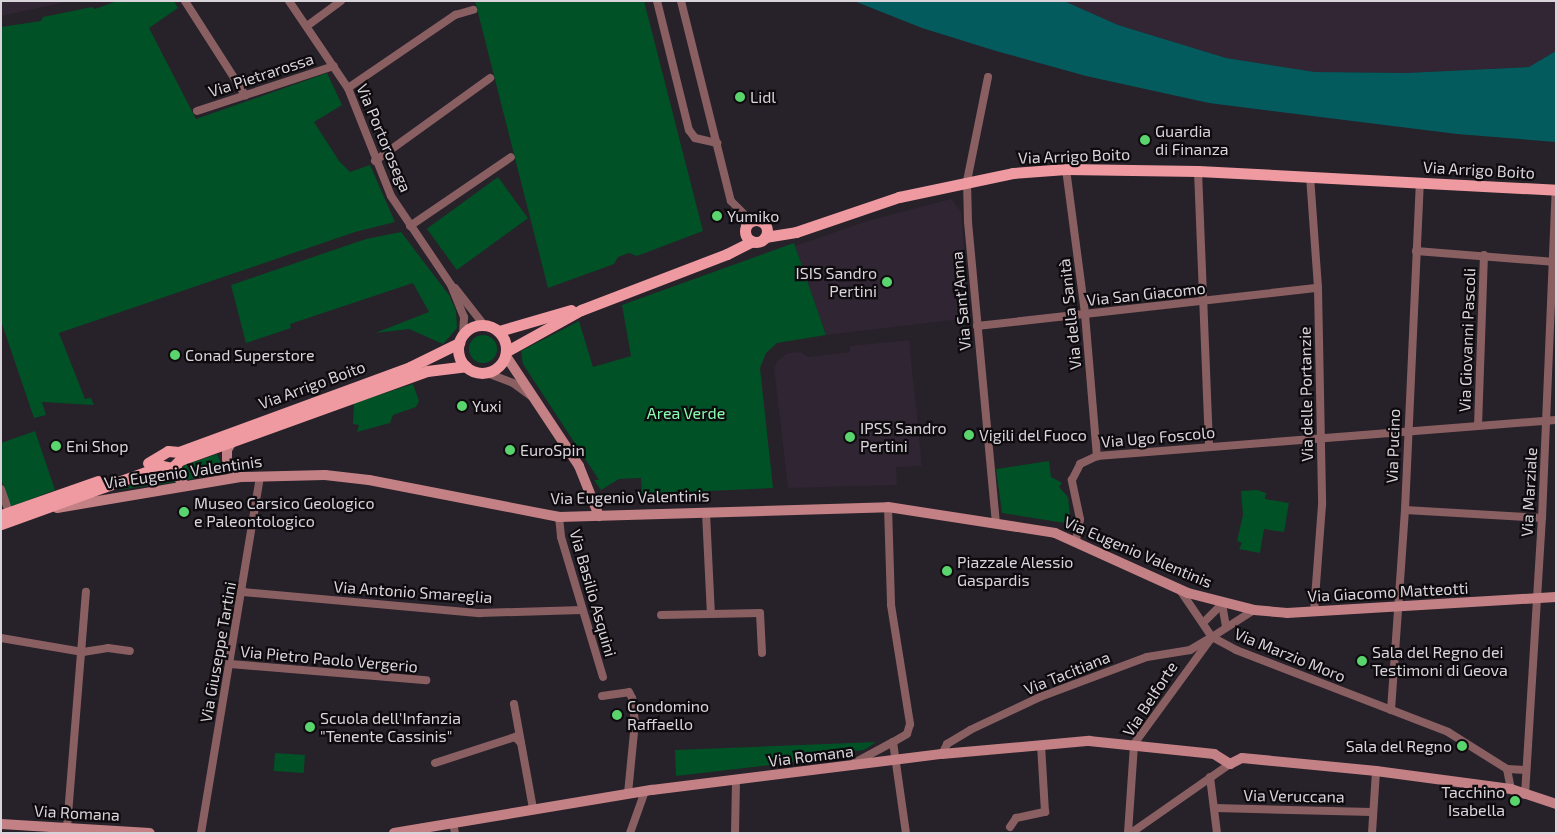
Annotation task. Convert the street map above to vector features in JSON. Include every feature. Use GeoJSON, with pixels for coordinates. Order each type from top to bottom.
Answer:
{"type":"FeatureCollection","features":[{"type":"Feature","properties":{"kind":"main road","name":"Via Arrigo Boito"},"geometry":{"type":"LineString","coordinates":[[749,232],[780,234],[802,230],[899,197],[967,181],[1013,173],[1066,169],[1198,171],[1556,190]]}},
{"type":"Feature","properties":{"kind":"main road"},"geometry":{"type":"LineString","coordinates":[[498,331],[581,310],[739,247],[749,232],[762,222],[766,234]]}},
{"type":"Feature","properties":{"kind":"main road"},"geometry":{"type":"LineString","coordinates":[[506,353],[581,310]]}},
{"type":"Feature","properties":{"kind":"main road","name":"Via Arrigo Boito"},"geometry":{"type":"LineString","coordinates":[[171,460],[410,367],[461,339],[472,327],[484,325]]}},
{"type":"Feature","properties":{"kind":"main road"},"geometry":{"type":"LineString","coordinates":[[484,325],[498,331],[506,342],[506,353],[500,365],[487,373]]}},
{"type":"Feature","properties":{"kind":"main road"},"geometry":{"type":"LineString","coordinates":[[461,339],[458,353],[466,366]]}},
{"type":"Feature","properties":{"kind":"main road"},"geometry":{"type":"LineString","coordinates":[[506,353],[533,397],[580,466],[599,516]]}},
{"type":"Feature","properties":{"kind":"main road","name":"Via Arrigo Boito"},"geometry":{"type":"LineString","coordinates":[[35,507],[233,440],[427,371],[466,366],[475,372],[487,373]]}},
{"type":"Feature","properties":{"kind":"main road"},"geometry":{"type":"LineString","coordinates":[[233,440],[227,450],[227,460],[231,469],[240,477]]}},
{"type":"Feature","properties":{"kind":"main road"},"geometry":{"type":"LineString","coordinates":[[171,460],[185,486]]}},
{"type":"Feature","properties":{"kind":"main road","name":"Via Eugenio Valentinis"},"geometry":{"type":"LineString","coordinates":[[5,514],[35,507],[240,477],[325,475],[368,480],[559,517],[888,507],[996,524],[1076,540],[1180,590],[1222,604]]}},
{"type":"Feature","properties":{"kind":"main road","name":"Via Eugenio Valentinis"},"geometry":{"type":"LineString","coordinates":[[1,524],[35,507]]}},
{"type":"Feature","properties":{"kind":"main road","name":"Via Giacomo Matteotti"},"geometry":{"type":"LineString","coordinates":[[1222,604],[1254,610],[1314,611],[1556,597]]}},
{"type":"Feature","properties":{"kind":"main road","name":"Via Romana"},"geometry":{"type":"LineString","coordinates":[[394,833],[454,828],[533,809],[645,791],[942,754],[1089,741],[1134,744],[1214,754],[1230,764]]}},
{"type":"Feature","properties":{"kind":"main road"},"geometry":{"type":"LineString","coordinates":[[1230,764],[1242,758],[1376,771],[1511,789],[1556,804]]}},
{"type":"Feature","properties":{"kind":"main road","name":"Via Romana"},"geometry":{"type":"LineString","coordinates":[[1,824],[150,833]]}},
{"type":"Feature","properties":{"kind":"street"},"geometry":{"type":"LineString","coordinates":[[185,1],[245,95]]}},
{"type":"Feature","properties":{"kind":"street","name":"Via Portorosega"},"geometry":{"type":"LineString","coordinates":[[289,1],[348,88],[375,161],[410,226],[452,285],[484,325]]}},
{"type":"Feature","properties":{"kind":"street"},"geometry":{"type":"LineString","coordinates":[[306,26],[342,1]]}},
{"type":"Feature","properties":{"kind":"street"},"geometry":{"type":"LineString","coordinates":[[657,1],[689,130],[695,138],[717,143]]}},
{"type":"Feature","properties":{"kind":"street"},"geometry":{"type":"LineString","coordinates":[[681,1],[731,201],[740,212],[749,232]]}},
{"type":"Feature","properties":{"kind":"street"},"geometry":{"type":"LineString","coordinates":[[348,88],[455,14],[474,10]]}},
{"type":"Feature","properties":{"kind":"street","name":"Via Pietrarossa"},"geometry":{"type":"LineString","coordinates":[[197,111],[334,66]]}},
{"type":"Feature","properties":{"kind":"street","name":"Via Sant'Anna"},"geometry":{"type":"LineString","coordinates":[[988,77],[967,181],[977,326],[996,524]]}},
{"type":"Feature","properties":{"kind":"street"},"geometry":{"type":"LineString","coordinates":[[375,161],[490,78]]}},
{"type":"Feature","properties":{"kind":"street"},"geometry":{"type":"LineString","coordinates":[[410,226],[510,157]]}},
{"type":"Feature","properties":{"kind":"street","name":"Via della Sanità"},"geometry":{"type":"LineString","coordinates":[[1066,169],[1085,314],[1097,456]]}},
{"type":"Feature","properties":{"kind":"street"},"geometry":{"type":"LineString","coordinates":[[1198,171],[1209,446]]}},
{"type":"Feature","properties":{"kind":"street","name":"Via delle Portanzie"},"geometry":{"type":"LineString","coordinates":[[1310,176],[1318,288],[1322,505],[1314,611]]}},
{"type":"Feature","properties":{"kind":"street","name":"Via Pucino"},"geometry":{"type":"LineString","coordinates":[[1391,710],[1405,510],[1407,431],[1420,182]]}},
{"type":"Feature","properties":{"kind":"street","name":"Via Marziale"},"geometry":{"type":"LineString","coordinates":[[1525,795],[1542,518],[1556,190]]}},
{"type":"Feature","properties":{"kind":"street"},"geometry":{"type":"LineString","coordinates":[[1416,251],[1554,261]]}},
{"type":"Feature","properties":{"kind":"street","name":"Via Giovanni Pascoli"},"geometry":{"type":"LineString","coordinates":[[1478,426],[1484,256]]}},
{"type":"Feature","properties":{"kind":"street","name":"Via Portorosega"},"geometry":{"type":"LineString","coordinates":[[452,285],[464,317],[461,339]]}},
{"type":"Feature","properties":{"kind":"street","name":"Via San Giacomo"},"geometry":{"type":"LineString","coordinates":[[977,326],[1318,288]]}},
{"type":"Feature","properties":{"kind":"street"},"geometry":{"type":"LineString","coordinates":[[487,373],[513,383],[533,397]]}},
{"type":"Feature","properties":{"kind":"street","name":"Via Ugo Foscolo"},"geometry":{"type":"LineString","coordinates":[[1076,540],[1080,519],[1072,480],[1080,464],[1097,456],[1320,437],[1556,420]]}},
{"type":"Feature","properties":{"kind":"street","name":"Via Giuseppe Tartini"},"geometry":{"type":"LineString","coordinates":[[201,833],[243,592],[260,476]]}},
{"type":"Feature","properties":{"kind":"street"},"geometry":{"type":"LineString","coordinates":[[1,489],[5,514]]}},
{"type":"Feature","properties":{"kind":"street"},"geometry":{"type":"LineString","coordinates":[[840,768],[906,734],[910,724],[891,605],[888,507]]}},
{"type":"Feature","properties":{"kind":"street"},"geometry":{"type":"LineString","coordinates":[[1405,510],[1542,518]]}},
{"type":"Feature","properties":{"kind":"street"},"geometry":{"type":"LineString","coordinates":[[706,513],[711,614]]}},
{"type":"Feature","properties":{"kind":"street","name":"Via Basilio Asquini"},"geometry":{"type":"LineString","coordinates":[[559,517],[561,537],[602,676]]}},
{"type":"Feature","properties":{"kind":"street","name":"Via Marzio Moro"},"geometry":{"type":"LineString","coordinates":[[1180,590],[1212,637],[1236,650],[1448,732],[1508,769],[1526,770]]}},
{"type":"Feature","properties":{"kind":"street"},"geometry":{"type":"LineString","coordinates":[[67,827],[83,652],[86,592]]}},
{"type":"Feature","properties":{"kind":"street","name":"Via Antonio Smareglia"},"geometry":{"type":"LineString","coordinates":[[243,592],[480,613],[582,610]]}},
{"type":"Feature","properties":{"kind":"street"},"geometry":{"type":"LineString","coordinates":[[1203,623],[1222,604]]}},
{"type":"Feature","properties":{"kind":"street"},"geometry":{"type":"LineString","coordinates":[[1222,604],[1226,626]]}},
{"type":"Feature","properties":{"kind":"street","name":"Via Belforte"},"geometry":{"type":"LineString","coordinates":[[1130,833],[1134,744],[1212,637],[1226,626],[1254,610]]}},
{"type":"Feature","properties":{"kind":"street"},"geometry":{"type":"LineString","coordinates":[[660,615],[760,613],[762,653]]}},
{"type":"Feature","properties":{"kind":"street","name":"Via Tacitiana"},"geometry":{"type":"LineString","coordinates":[[942,754],[947,744],[970,730],[1040,697],[1147,657],[1190,650],[1212,637]]}},
{"type":"Feature","properties":{"kind":"street"},"geometry":{"type":"LineString","coordinates":[[1,638],[83,652],[108,648],[130,651]]}},
{"type":"Feature","properties":{"kind":"street","name":"Via Pietro Paolo Vergerio"},"geometry":{"type":"LineString","coordinates":[[230,664],[426,680]]}},
{"type":"Feature","properties":{"kind":"street"},"geometry":{"type":"LineString","coordinates":[[602,696],[629,692],[632,698],[635,722],[628,794]]}},
{"type":"Feature","properties":{"kind":"street"},"geometry":{"type":"LineString","coordinates":[[514,704],[533,809]]}},
{"type":"Feature","properties":{"kind":"street"},"geometry":{"type":"LineString","coordinates":[[435,764],[515,737],[521,743]]}},
{"type":"Feature","properties":{"kind":"street"},"geometry":{"type":"LineString","coordinates":[[893,742],[906,833]]}},
{"type":"Feature","properties":{"kind":"street"},"geometry":{"type":"LineString","coordinates":[[1010,827],[1016,818],[1045,812],[1041,745]]}},
{"type":"Feature","properties":{"kind":"street"},"geometry":{"type":"LineString","coordinates":[[1130,833],[1230,764]]}},
{"type":"Feature","properties":{"kind":"street"},"geometry":{"type":"LineString","coordinates":[[1508,769],[1511,789]]}},
{"type":"Feature","properties":{"kind":"street"},"geometry":{"type":"LineString","coordinates":[[1372,833],[1376,771]]}},
{"type":"Feature","properties":{"kind":"street"},"geometry":{"type":"LineString","coordinates":[[1210,777],[1218,833]]}},
{"type":"Feature","properties":{"kind":"street"},"geometry":{"type":"LineString","coordinates":[[735,833],[736,780]]}},
{"type":"Feature","properties":{"kind":"street"},"geometry":{"type":"LineString","coordinates":[[630,833],[645,791]]}},
{"type":"Feature","properties":{"kind":"street","name":"Via Veruccana"},"geometry":{"type":"LineString","coordinates":[[1214,808],[1372,812]]}},
{"type":"Feature","properties":{"kind":"shaded area"},"geometry":{"type":"Polygon","coordinates":[[[1,1],[70,1],[1,16],[1,1]]]}},
{"type":"Feature","properties":{"kind":"shaded area"},"geometry":{"type":"Polygon","coordinates":[[[1064,1],[1556,1],[1556,51],[1529,67],[1406,73],[1315,72],[1226,58],[1118,25],[1064,1]]]}},
{"type":"Feature","properties":{"kind":"shaded area","name":"ISIS Sandro Pertini"},"geometry":{"type":"Polygon","coordinates":[[[951,199],[961,211],[970,318],[826,335],[795,246],[867,221],[951,199]]]}},
{"type":"Feature","properties":{"kind":"shaded area","name":"IPSS Sandro Pertini"},"geometry":{"type":"Polygon","coordinates":[[[909,340],[922,466],[896,467],[897,485],[788,488],[774,368],[777,361],[788,353],[801,352],[808,357],[850,352],[850,346],[909,340]]]}},
{"type":"Feature","properties":{"kind":"green space"},"geometry":{"type":"Polygon","coordinates":[[[117,1],[174,1],[178,8],[149,28],[196,119],[327,73],[342,105],[314,122],[339,161],[350,172],[370,165],[395,222],[355,232],[59,333],[85,399],[91,398],[94,405],[42,402],[46,415],[34,418],[1,321],[1,27],[41,21],[43,17],[92,7],[95,9],[117,1]]]}},
{"type":"Feature","properties":{"kind":"green space"},"geometry":{"type":"Polygon","coordinates":[[[475,1],[644,1],[703,231],[637,256],[629,253],[618,257],[614,264],[548,288],[475,1]]]}},
{"type":"Feature","properties":{"kind":"green space"},"geometry":{"type":"Polygon","coordinates":[[[498,177],[528,218],[457,270],[427,229],[498,177]]]}},
{"type":"Feature","properties":{"kind":"green space"},"geometry":{"type":"Polygon","coordinates":[[[401,232],[449,295],[456,311],[457,328],[443,344],[409,329],[375,333],[429,312],[413,283],[290,324],[291,328],[246,343],[231,285],[366,239],[401,232]]]}},
{"type":"Feature","properties":{"kind":"green space","name":"Area Verde"},"geometry":{"type":"Polygon","coordinates":[[[794,243],[826,335],[777,343],[766,353],[760,368],[773,488],[642,494],[641,478],[619,479],[601,490],[594,480],[599,480],[523,364],[521,351],[579,321],[593,367],[631,356],[622,305],[794,243]]]}},
{"type":"Feature","properties":{"kind":"green space"},"geometry":{"type":"Polygon","coordinates":[[[483,335],[493,339],[497,349],[493,359],[483,363],[473,359],[469,349],[473,339],[483,335]]]}},
{"type":"Feature","properties":{"kind":"green space"},"geometry":{"type":"Polygon","coordinates":[[[413,384],[419,401],[416,407],[393,415],[390,423],[357,432],[359,425],[353,424],[354,403],[413,384]]]}},
{"type":"Feature","properties":{"kind":"green space"},"geometry":{"type":"Polygon","coordinates":[[[35,431],[55,490],[10,507],[1,478],[1,443],[35,431]]]}},
{"type":"Feature","properties":{"kind":"green space"},"geometry":{"type":"Polygon","coordinates":[[[217,454],[225,472],[186,480],[181,473],[181,468],[185,465],[217,454]]]}},
{"type":"Feature","properties":{"kind":"green space"},"geometry":{"type":"Polygon","coordinates":[[[1049,461],[1051,477],[1062,483],[1059,487],[1068,497],[1071,524],[1002,513],[996,469],[1049,461]]]}},
{"type":"Feature","properties":{"kind":"green space"},"geometry":{"type":"Polygon","coordinates":[[[172,471],[175,482],[118,490],[164,472],[172,471]]]}},
{"type":"Feature","properties":{"kind":"green space"},"geometry":{"type":"Polygon","coordinates":[[[1257,490],[1266,493],[1265,499],[1289,503],[1284,532],[1264,529],[1260,553],[1239,549],[1242,543],[1237,541],[1243,515],[1241,491],[1257,490]]]}},
{"type":"Feature","properties":{"kind":"green space"},"geometry":{"type":"Polygon","coordinates":[[[876,742],[864,750],[847,752],[847,756],[676,776],[675,750],[876,742]]]}},
{"type":"Feature","properties":{"kind":"green space"},"geometry":{"type":"Polygon","coordinates":[[[275,753],[305,755],[304,773],[274,771],[275,753]]]}},
{"type":"Feature","properties":{"kind":"water"},"geometry":{"type":"Polygon","coordinates":[[[854,1],[1064,1],[1118,25],[1226,58],[1315,72],[1406,73],[1529,67],[1556,51],[1556,142],[1457,134],[1209,103],[1086,76],[996,51],[922,28],[854,1]]]}},
{"type":"Feature","properties":{"kind":"place","name":"Lidl"},"geometry":{"type":"Point","coordinates":[740,97]}},
{"type":"Feature","properties":{"kind":"place","name":"Guardia di Finanza"},"geometry":{"type":"Point","coordinates":[1145,140]}},
{"type":"Feature","properties":{"kind":"place","name":"Yumiko"},"geometry":{"type":"Point","coordinates":[717,216]}},
{"type":"Feature","properties":{"kind":"place","name":"ISIS Sandro Pertini"},"geometry":{"type":"Point","coordinates":[887,282]}},
{"type":"Feature","properties":{"kind":"place","name":"Conad Superstore"},"geometry":{"type":"Point","coordinates":[175,355]}},
{"type":"Feature","properties":{"kind":"place","name":"Yuxi"},"geometry":{"type":"Point","coordinates":[462,406]}},
{"type":"Feature","properties":{"kind":"place","name":"Vigili del Fuoco"},"geometry":{"type":"Point","coordinates":[969,435]}},
{"type":"Feature","properties":{"kind":"place","name":"IPSS Sandro Pertini"},"geometry":{"type":"Point","coordinates":[850,437]}},
{"type":"Feature","properties":{"kind":"place","name":"Eni Shop"},"geometry":{"type":"Point","coordinates":[56,446]}},
{"type":"Feature","properties":{"kind":"place","name":"EuroSpin"},"geometry":{"type":"Point","coordinates":[510,450]}},
{"type":"Feature","properties":{"kind":"place","name":"Museo Carsico Geologico e Paleontologico"},"geometry":{"type":"Point","coordinates":[184,512]}},
{"type":"Feature","properties":{"kind":"place","name":"Piazzale Alessio Gaspardis"},"geometry":{"type":"Point","coordinates":[947,571]}},
{"type":"Feature","properties":{"kind":"place","name":"Sala del Regno dei Testimoni di Geova"},"geometry":{"type":"Point","coordinates":[1362,661]}},
{"type":"Feature","properties":{"kind":"place","name":"Condomino Raffaello"},"geometry":{"type":"Point","coordinates":[617,715]}},
{"type":"Feature","properties":{"kind":"place","name":"Scuola dell'Infanzia \"Tenente Cassinis\""},"geometry":{"type":"Point","coordinates":[310,727]}},
{"type":"Feature","properties":{"kind":"place","name":"Sala del Regno"},"geometry":{"type":"Point","coordinates":[1462,746]}},
{"type":"Feature","properties":{"kind":"place","name":"Tacchino Isabella"},"geometry":{"type":"Point","coordinates":[1515,801]}}]}
